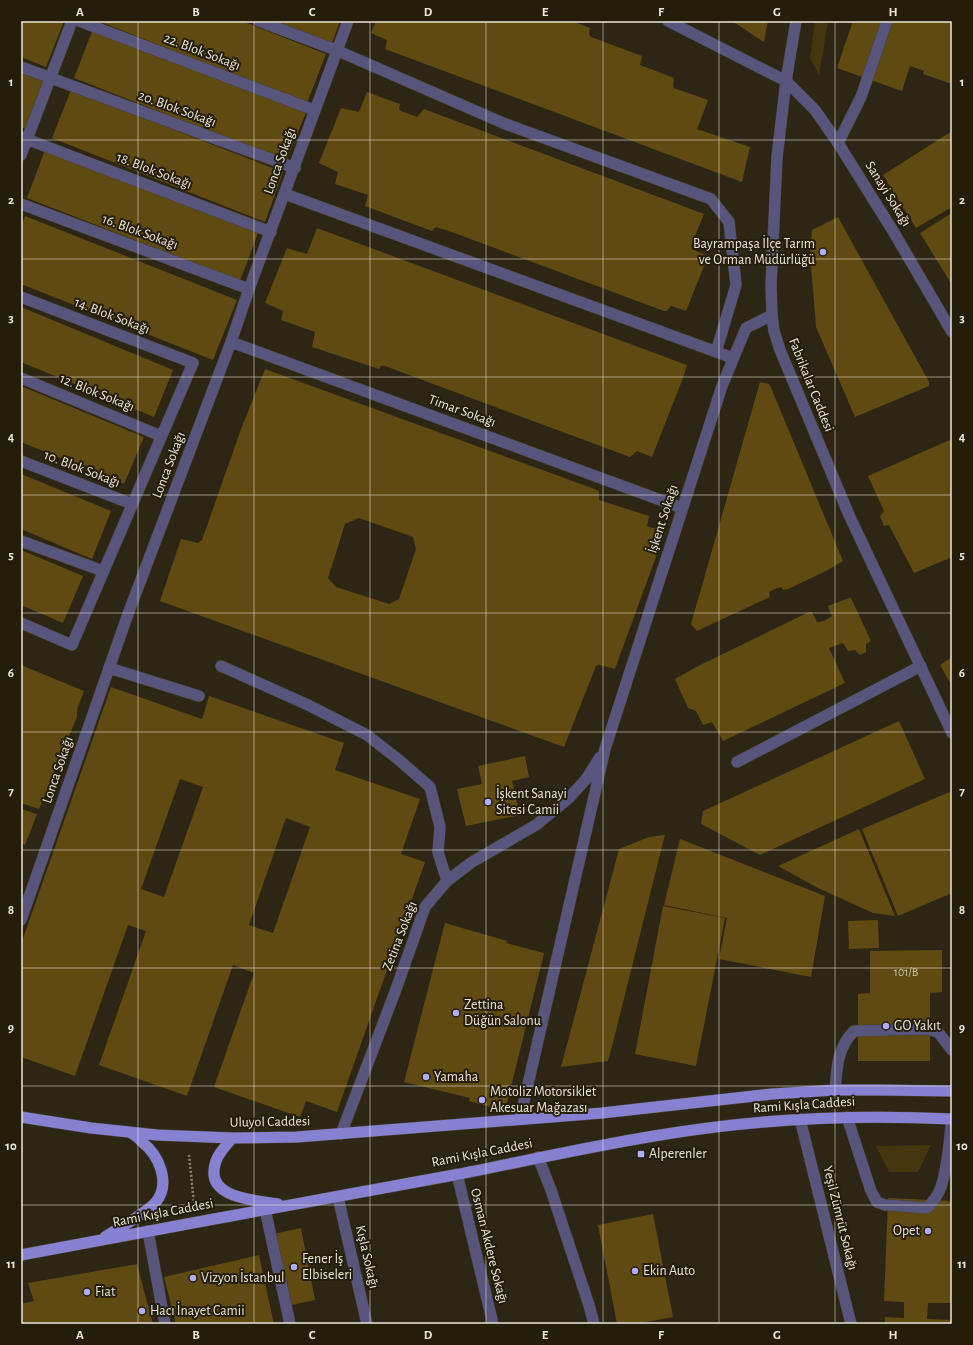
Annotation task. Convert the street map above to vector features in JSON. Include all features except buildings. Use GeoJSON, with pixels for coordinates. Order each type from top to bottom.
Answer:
{"type":"FeatureCollection","features":[{"type":"Feature","properties":{"kind":"main road","name":"Rami Kışla Caddesi"},"geometry":{"type":"LineString","coordinates":[[520,1119],[602,1113],[772,1094],[835,1090],[952,1091]]}},
{"type":"Feature","properties":{"kind":"main road","name":"Uluyol Caddesi"},"geometry":{"type":"LineString","coordinates":[[21,1117],[156,1135],[232,1138],[297,1137],[520,1119]]}},
{"type":"Feature","properties":{"kind":"main road","name":"Rami Kışla Caddesi"},"geometry":{"type":"LineString","coordinates":[[21,1255],[265,1209],[338,1197],[657,1135],[800,1119],[911,1117],[952,1119]]}},
{"type":"Feature","properties":{"kind":"main road"},"geometry":{"type":"LineString","coordinates":[[97,1241],[142,1213],[155,1203],[161,1195],[164,1182],[161,1169],[154,1154],[143,1142],[130,1132]]}},
{"type":"Feature","properties":{"kind":"main road"},"geometry":{"type":"LineString","coordinates":[[232,1138],[216,1160],[214,1173],[216,1182],[222,1190],[234,1196],[288,1206]]}},
{"type":"Feature","properties":{"kind":"street"},"geometry":{"type":"LineString","coordinates":[[21,155],[24,138],[50,78],[72,21]]}},
{"type":"Feature","properties":{"kind":"street","name":"22. Blok Sokağı"},"geometry":{"type":"LineString","coordinates":[[79,21],[314,110]]}},
{"type":"Feature","properties":{"kind":"street"},"geometry":{"type":"LineString","coordinates":[[259,21],[336,50],[503,122],[711,199],[729,222],[736,285],[716,352]]}},
{"type":"Feature","properties":{"kind":"street","name":"Lonca Sokağı"},"geometry":{"type":"LineString","coordinates":[[21,920],[128,614],[231,342],[314,110],[348,21]]}},
{"type":"Feature","properties":{"kind":"street","name":"Sanayi Sokağı"},"geometry":{"type":"LineString","coordinates":[[668,21],[786,80],[815,110],[838,143],[893,231],[952,332]]}},
{"type":"Feature","properties":{"kind":"street","name":"Fabrikalar Caddesi"},"geometry":{"type":"LineString","coordinates":[[796,21],[786,80],[777,157],[771,286],[774,331],[780,350],[846,508],[952,733]]}},
{"type":"Feature","properties":{"kind":"street"},"geometry":{"type":"LineString","coordinates":[[838,143],[861,97],[887,21]]}},
{"type":"Feature","properties":{"kind":"street","name":"20. Blok Sokağı"},"geometry":{"type":"LineString","coordinates":[[21,67],[294,168]]}},
{"type":"Feature","properties":{"kind":"street","name":"18. Blok Sokağı"},"geometry":{"type":"LineString","coordinates":[[24,138],[271,232]]}},
{"type":"Feature","properties":{"kind":"street"},"geometry":{"type":"LineString","coordinates":[[285,194],[733,358]]}},
{"type":"Feature","properties":{"kind":"street","name":"16. Blok Sokağı"},"geometry":{"type":"LineString","coordinates":[[21,204],[249,289]]}},
{"type":"Feature","properties":{"kind":"street","name":"14. Blok Sokağı"},"geometry":{"type":"LineString","coordinates":[[21,297],[193,363],[161,436]]}},
{"type":"Feature","properties":{"kind":"street","name":"İşkent Sokağı"},"geometry":{"type":"LineString","coordinates":[[605,749],[682,508],[733,358],[746,328],[772,315]]}},
{"type":"Feature","properties":{"kind":"street","name":"Timar Sokağı"},"geometry":{"type":"LineString","coordinates":[[231,342],[682,508]]}},
{"type":"Feature","properties":{"kind":"street","name":"12. Blok Sokağı"},"geometry":{"type":"LineString","coordinates":[[21,378],[161,436]]}},
{"type":"Feature","properties":{"kind":"street"},"geometry":{"type":"LineString","coordinates":[[21,623],[72,645],[161,436]]}},
{"type":"Feature","properties":{"kind":"street","name":"10. Blok Sokağı"},"geometry":{"type":"LineString","coordinates":[[21,461],[132,504]]}},
{"type":"Feature","properties":{"kind":"street"},"geometry":{"type":"LineString","coordinates":[[21,541],[103,571]]}},
{"type":"Feature","properties":{"kind":"street"},"geometry":{"type":"LineString","coordinates":[[221,666],[308,705],[367,736],[399,760],[430,787],[440,827],[438,852],[447,881]]}},
{"type":"Feature","properties":{"kind":"street"},"geometry":{"type":"LineString","coordinates":[[737,762],[921,666]]}},
{"type":"Feature","properties":{"kind":"street"},"geometry":{"type":"LineString","coordinates":[[110,668],[199,696]]}},
{"type":"Feature","properties":{"kind":"street"},"geometry":{"type":"LineString","coordinates":[[520,1119],[605,749]]}},
{"type":"Feature","properties":{"kind":"street","name":"Zetina Sokağı"},"geometry":{"type":"LineString","coordinates":[[341,1134],[395,992],[425,907],[447,881],[472,862],[536,825],[569,798],[587,778],[605,749]]}},
{"type":"Feature","properties":{"kind":"street"},"geometry":{"type":"LineString","coordinates":[[835,1090],[838,1060],[848,1037],[854,1031],[926,1029],[938,1032],[952,1050]]}},
{"type":"Feature","properties":{"kind":"street"},"geometry":{"type":"LineString","coordinates":[[846,1117],[871,1191],[877,1202],[885,1205],[927,1208],[936,1197],[941,1187],[945,1170],[952,1119]]}},
{"type":"Feature","properties":{"kind":"street","name":"Yeşil Zümrüt Sokağı"},"geometry":{"type":"LineString","coordinates":[[800,1119],[851,1324]]}},
{"type":"Feature","properties":{"kind":"street"},"geometry":{"type":"LineString","coordinates":[[538,1157],[554,1198],[594,1324]]}},
{"type":"Feature","properties":{"kind":"street","name":"Osman Akdere Sokağı"},"geometry":{"type":"LineString","coordinates":[[457,1174],[493,1324]]}},
{"type":"Feature","properties":{"kind":"street","name":"Kışla Sokağı"},"geometry":{"type":"LineString","coordinates":[[338,1197],[367,1324]]}},
{"type":"Feature","properties":{"kind":"street"},"geometry":{"type":"LineString","coordinates":[[265,1209],[290,1324]]}},
{"type":"Feature","properties":{"kind":"street"},"geometry":{"type":"LineString","coordinates":[[148,1231],[165,1324]]}},
{"type":"Feature","properties":{"kind":"path"},"geometry":{"type":"LineString","coordinates":[[189,1148],[194,1207]]}},
{"type":"Feature","properties":{"kind":"shaded area"},"geometry":{"type":"Polygon","coordinates":[[[815,21],[828,21],[819,75],[810,58],[815,21]]]}},
{"type":"Feature","properties":{"kind":"shaded area"},"geometry":{"type":"Polygon","coordinates":[[[931,1145],[918,1172],[889,1172],[876,1146],[931,1145]]]}},
{"type":"Feature","properties":{"kind":"place","name":"Bayrampaşa İlçe Tarım ve Orman Müdürlüğü"},"geometry":{"type":"Point","coordinates":[823,252]}},
{"type":"Feature","properties":{"kind":"place","name":"İşkent Sanayi Sitesi Camii"},"geometry":{"type":"Point","coordinates":[488,802]}},
{"type":"Feature","properties":{"kind":"place","name":"Zettina Düğün Salonu"},"geometry":{"type":"Point","coordinates":[456,1013]}},
{"type":"Feature","properties":{"kind":"place","name":"GO Yakıt"},"geometry":{"type":"Point","coordinates":[886,1026]}},
{"type":"Feature","properties":{"kind":"place","name":"Yamaha"},"geometry":{"type":"Point","coordinates":[426,1077]}},
{"type":"Feature","properties":{"kind":"place","name":"Motoliz Motorsiklet Akesuar Mağazası"},"geometry":{"type":"Point","coordinates":[482,1100]}},
{"type":"Feature","properties":{"kind":"place","name":"Alperenler"},"geometry":{"type":"Point","coordinates":[641,1154]}},
{"type":"Feature","properties":{"kind":"place","name":"Opet"},"geometry":{"type":"Point","coordinates":[928,1231]}},
{"type":"Feature","properties":{"kind":"place","name":"Fener İş Elbiseleri"},"geometry":{"type":"Point","coordinates":[294,1267]}},
{"type":"Feature","properties":{"kind":"place","name":"Ekin Auto"},"geometry":{"type":"Point","coordinates":[635,1271]}},
{"type":"Feature","properties":{"kind":"place","name":"Vizyon İstanbul"},"geometry":{"type":"Point","coordinates":[193,1278]}},
{"type":"Feature","properties":{"kind":"place","name":"Fiat"},"geometry":{"type":"Point","coordinates":[87,1292]}},
{"type":"Feature","properties":{"kind":"place","name":"Hacı İnayet Camii"},"geometry":{"type":"Point","coordinates":[142,1311]}}]}
